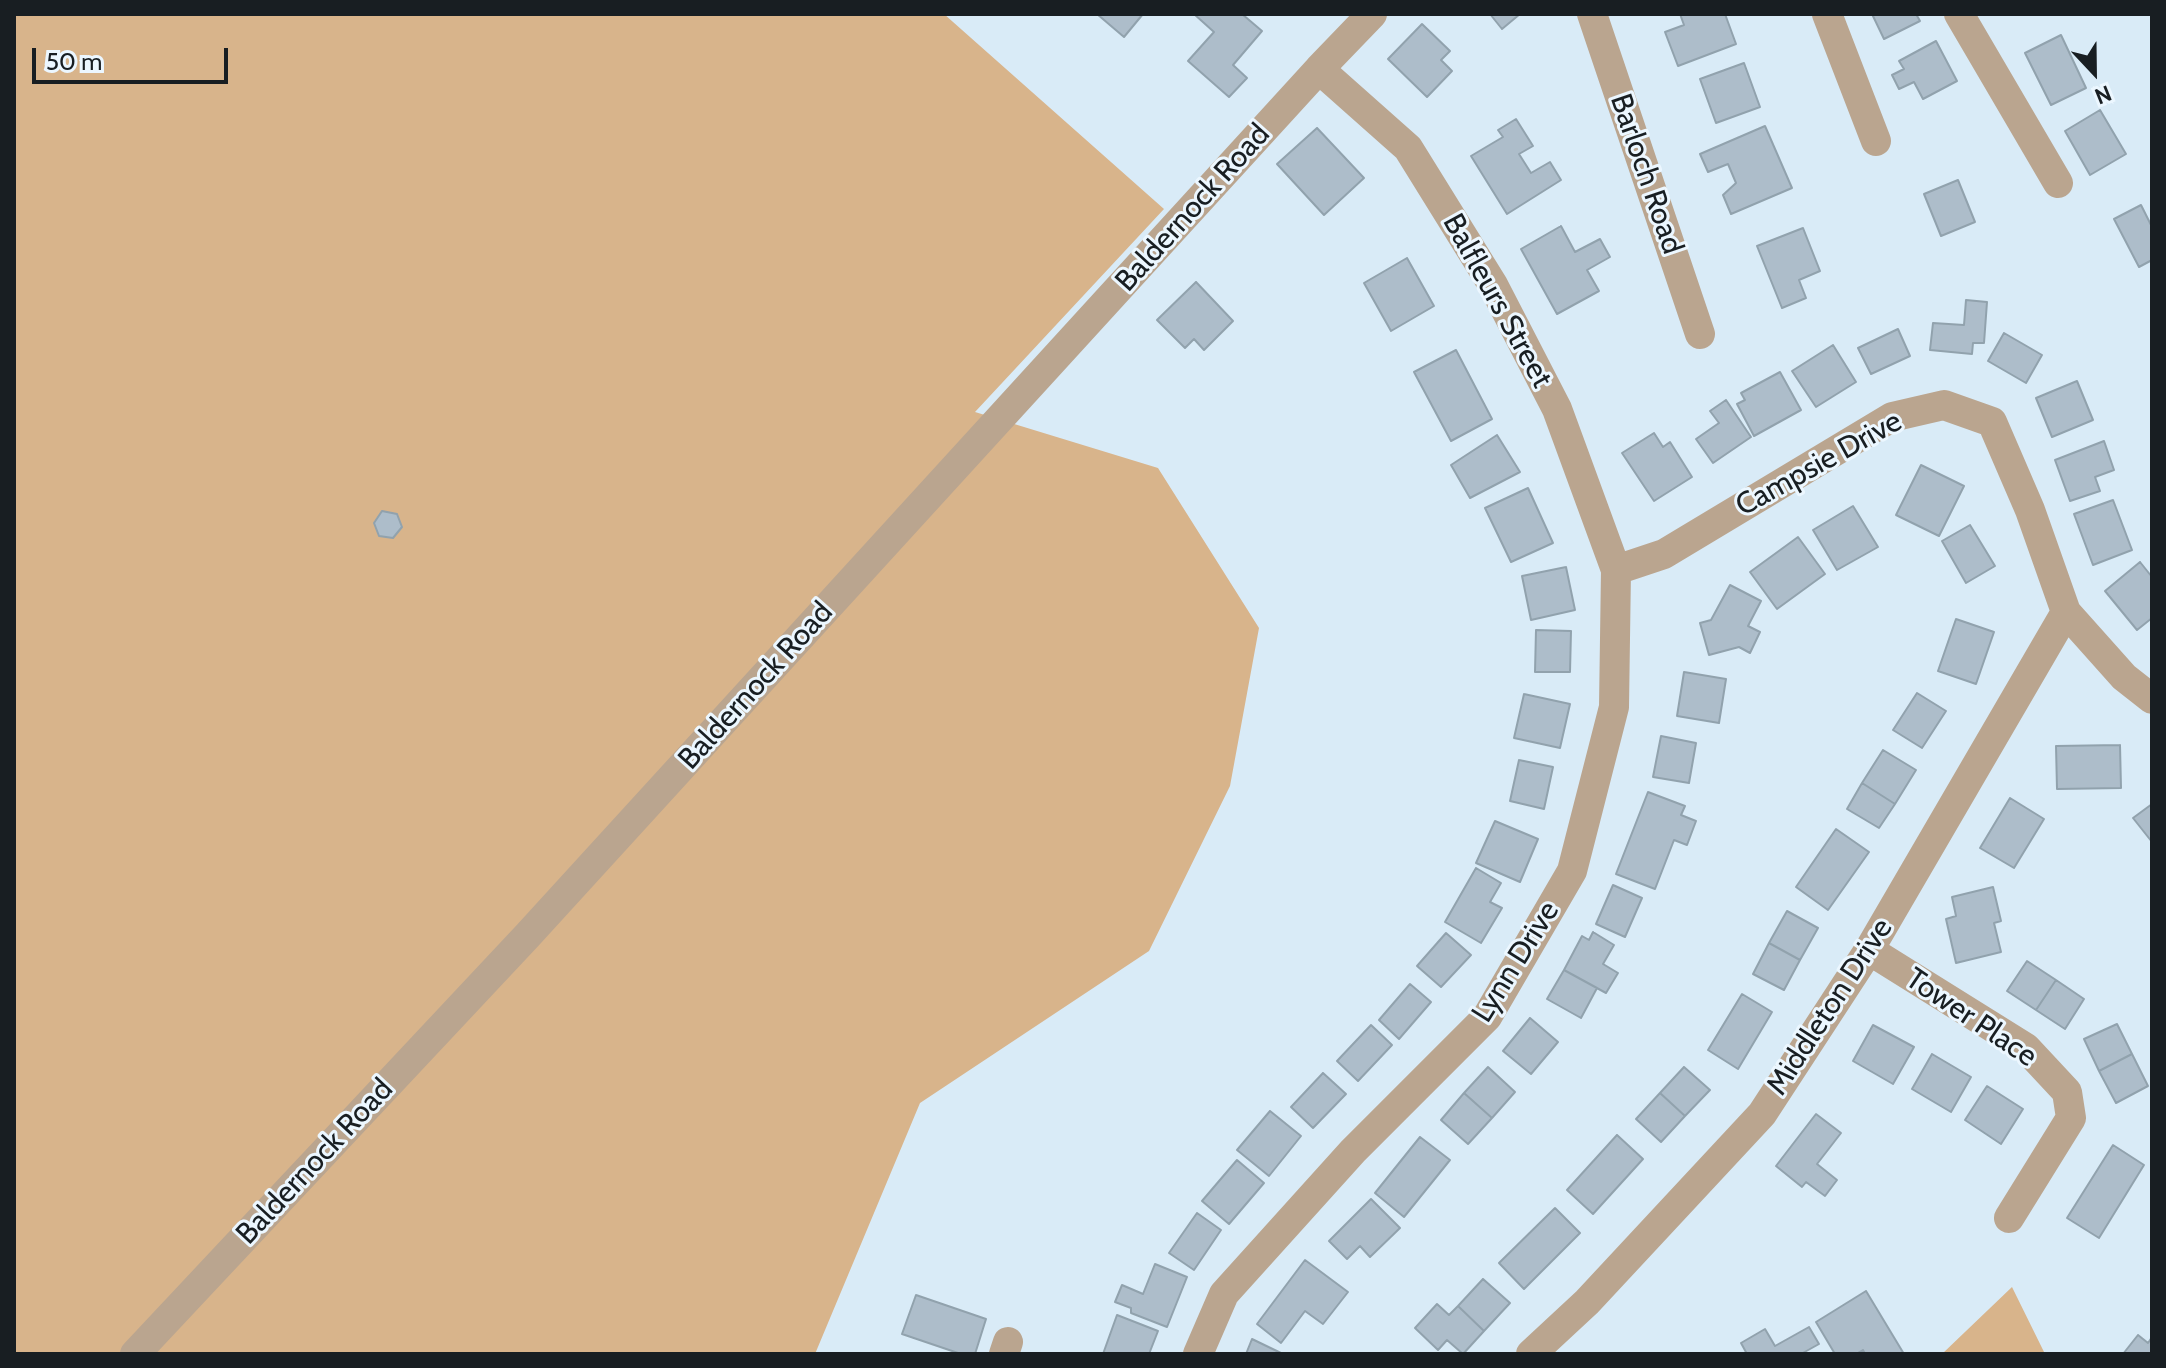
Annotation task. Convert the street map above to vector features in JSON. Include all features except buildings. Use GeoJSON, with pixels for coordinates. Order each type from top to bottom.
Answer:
{"type":"FeatureCollection","features":[{"type":"Feature","properties":{"kind":"street","name":"Baldernock Road"},"geometry":{"type":"LineString","coordinates":[[135,1354],[538,924],[1372,14]]}},
{"type":"Feature","properties":{"kind":"street","name":"Barloch Road"},"geometry":{"type":"LineString","coordinates":[[1592,14],[1700,334]]}},
{"type":"Feature","properties":{"kind":"street"},"geometry":{"type":"LineString","coordinates":[[1827,14],[1876,141]]}},
{"type":"Feature","properties":{"kind":"street"},"geometry":{"type":"LineString","coordinates":[[1959,14],[2058,183]]}},
{"type":"Feature","properties":{"kind":"street","name":"Balfleurs Street"},"geometry":{"type":"LineString","coordinates":[[1319,69],[1408,148],[1493,285],[1557,409],[1616,570]]}},
{"type":"Feature","properties":{"kind":"street","name":"Campsie Drive"},"geometry":{"type":"LineString","coordinates":[[1616,570],[1664,554],[1892,417],[1944,405],[1992,422],[2030,510],[2066,612],[2124,677],[2152,699]]}},
{"type":"Feature","properties":{"kind":"street","name":"Lynn Drive"},"geometry":{"type":"LineString","coordinates":[[1198,1354],[1224,1294],[1353,1151],[1487,1017],[1572,871],[1614,707],[1616,570]]}},
{"type":"Feature","properties":{"kind":"street","name":"Middleton Drive"},"geometry":{"type":"LineString","coordinates":[[1531,1354],[1597,1291],[1762,1114],[1869,950],[2066,612]]}},
{"type":"Feature","properties":{"kind":"street","name":"Tower Place"},"geometry":{"type":"LineString","coordinates":[[1869,950],[2026,1048],[2067,1092],[2071,1118],[2009,1218]]}},
{"type":"Feature","properties":{"kind":"shaded area"},"geometry":{"type":"Polygon","coordinates":[[[14,14],[944,14],[1164,209],[975,412],[1158,468],[1259,628],[1230,786],[1149,951],[920,1103],[815,1354],[14,1354],[14,14]]]}},
{"type":"Feature","properties":{"kind":"shaded area"},"geometry":{"type":"Polygon","coordinates":[[[2012,1287],[2045,1354],[1942,1354],[2012,1287]]]}}]}
